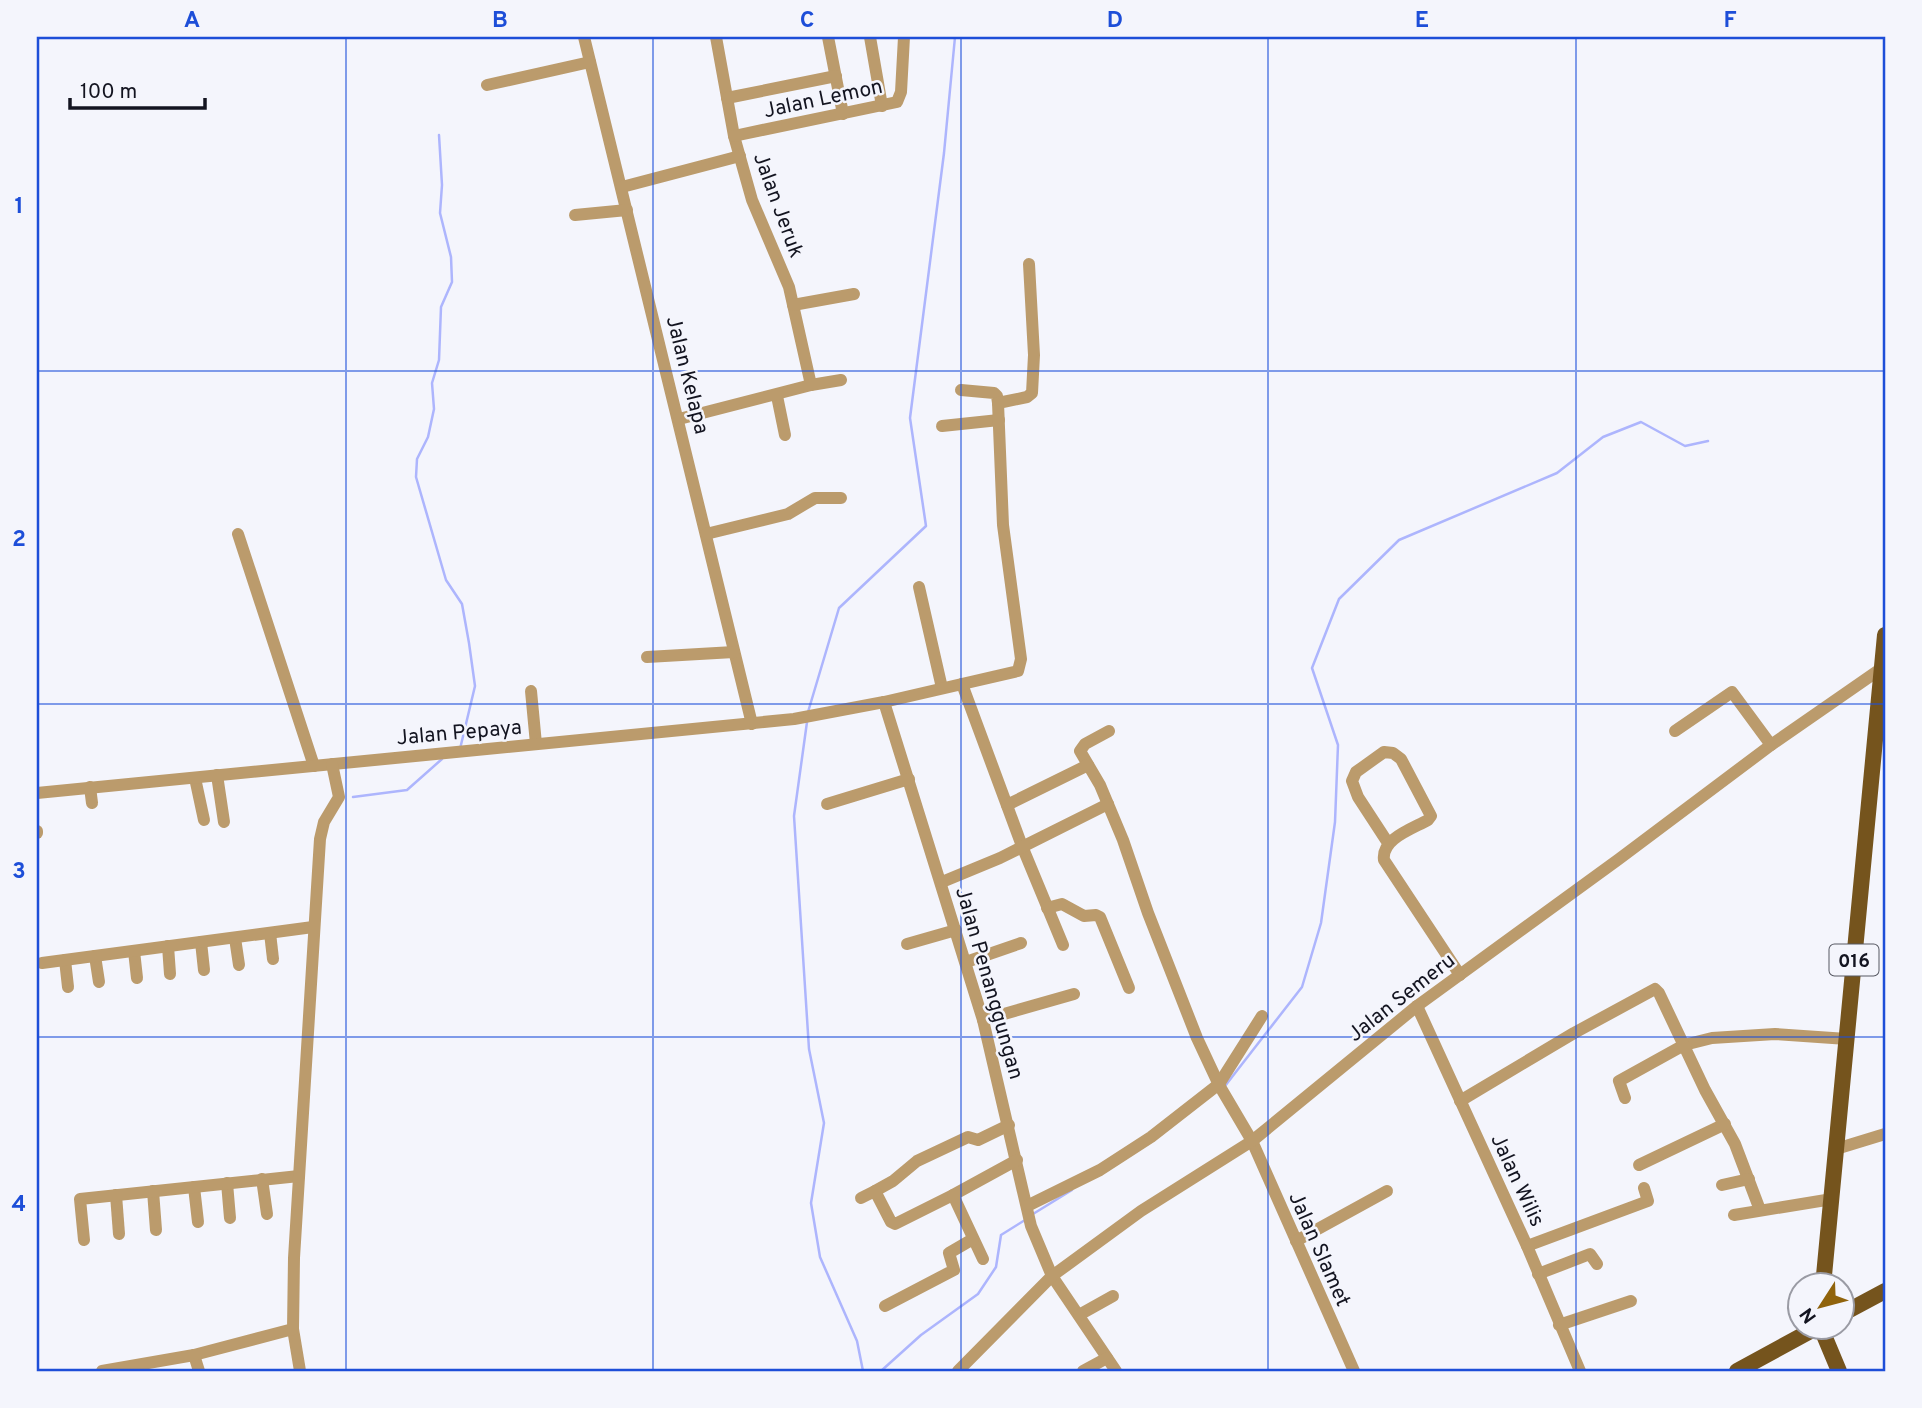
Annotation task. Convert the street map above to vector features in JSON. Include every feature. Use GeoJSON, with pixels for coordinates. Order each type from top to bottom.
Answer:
{"type":"FeatureCollection","features":[{"type":"Feature","properties":{"kind":"main road","name":"016"},"geometry":{"type":"LineString","coordinates":[[1825,1272],[1885,635]]}},
{"type":"Feature","properties":{"kind":"main road"},"geometry":{"type":"LineString","coordinates":[[1856,1307],[1885,1291]]}},
{"type":"Feature","properties":{"kind":"main road"},"geometry":{"type":"LineString","coordinates":[[1737,1371],[1791,1342]]}},
{"type":"Feature","properties":{"kind":"main road"},"geometry":{"type":"LineString","coordinates":[[1826,1342],[1839,1371]]}},
{"type":"Feature","properties":{"kind":"street","name":"Jalan Kelapa"},"geometry":{"type":"LineString","coordinates":[[584,37],[752,724]]}},
{"type":"Feature","properties":{"kind":"street","name":"Jalan Jeruk"},"geometry":{"type":"LineString","coordinates":[[716,37],[734,136],[752,200],[789,288],[811,385]]}},
{"type":"Feature","properties":{"kind":"street"},"geometry":{"type":"LineString","coordinates":[[828,37],[843,114]]}},
{"type":"Feature","properties":{"kind":"street"},"geometry":{"type":"LineString","coordinates":[[870,37],[882,106]]}},
{"type":"Feature","properties":{"kind":"street","name":"Jalan Lemon"},"geometry":{"type":"LineString","coordinates":[[734,136],[897,102],[901,97],[904,37]]}},
{"type":"Feature","properties":{"kind":"street"},"geometry":{"type":"LineString","coordinates":[[487,85],[590,62]]}},
{"type":"Feature","properties":{"kind":"street"},"geometry":{"type":"LineString","coordinates":[[727,98],[836,76]]}},
{"type":"Feature","properties":{"kind":"street"},"geometry":{"type":"LineString","coordinates":[[622,187],[740,156]]}},
{"type":"Feature","properties":{"kind":"street"},"geometry":{"type":"LineString","coordinates":[[575,215],[627,210]]}},
{"type":"Feature","properties":{"kind":"street"},"geometry":{"type":"LineString","coordinates":[[998,404],[1027,397],[1032,393],[1034,355],[1029,264]]}},
{"type":"Feature","properties":{"kind":"street"},"geometry":{"type":"LineString","coordinates":[[793,305],[854,294]]}},
{"type":"Feature","properties":{"kind":"street"},"geometry":{"type":"LineString","coordinates":[[679,419],[777,396],[811,385],[841,380]]}},
{"type":"Feature","properties":{"kind":"street"},"geometry":{"type":"LineString","coordinates":[[942,426],[999,420],[998,397],[994,393],[961,390]]}},
{"type":"Feature","properties":{"kind":"street"},"geometry":{"type":"LineString","coordinates":[[777,396],[785,436]]}},
{"type":"Feature","properties":{"kind":"street","name":"Jalan Pepaya"},"geometry":{"type":"LineString","coordinates":[[37,793],[794,719],[1015,672],[1021,667],[1003,526],[999,420]]}},
{"type":"Feature","properties":{"kind":"street"},"geometry":{"type":"LineString","coordinates":[[706,534],[788,513],[815,498],[841,498]]}},
{"type":"Feature","properties":{"kind":"street"},"geometry":{"type":"LineString","coordinates":[[238,534],[314,766]]}},
{"type":"Feature","properties":{"kind":"street"},"geometry":{"type":"LineString","coordinates":[[919,587],[942,688]]}},
{"type":"Feature","properties":{"kind":"street"},"geometry":{"type":"LineString","coordinates":[[648,657],[734,652]]}},
{"type":"Feature","properties":{"kind":"street","name":"Jalan Semeru"},"geometry":{"type":"LineString","coordinates":[[958,1371],[1052,1276],[1141,1211],[1252,1141],[1417,1006],[1771,745],[1882,668]]}},
{"type":"Feature","properties":{"kind":"street"},"geometry":{"type":"LineString","coordinates":[[961,684],[1022,846],[1063,945]]}},
{"type":"Feature","properties":{"kind":"street"},"geometry":{"type":"LineString","coordinates":[[531,691],[536,744]]}},
{"type":"Feature","properties":{"kind":"street"},"geometry":{"type":"LineString","coordinates":[[1675,731],[1732,692],[1771,745]]}},
{"type":"Feature","properties":{"kind":"street","name":"Jalan Penanggungan"},"geometry":{"type":"LineString","coordinates":[[884,702],[983,1020],[1031,1226],[1052,1276],[1116,1371]]}},
{"type":"Feature","properties":{"kind":"street"},"geometry":{"type":"LineString","coordinates":[[1007,805],[1088,765],[1080,751],[1081,747],[1109,731]]}},
{"type":"Feature","properties":{"kind":"street"},"geometry":{"type":"LineString","coordinates":[[1388,843],[1358,797],[1352,781],[1356,772],[1384,752],[1393,753],[1401,760],[1431,816],[1388,843],[1384,860],[1460,975]]}},
{"type":"Feature","properties":{"kind":"street"},"geometry":{"type":"LineString","coordinates":[[300,1371],[293,1329],[299,1176],[320,835],[327,817],[340,797],[332,764]]}},
{"type":"Feature","properties":{"kind":"street","name":"Jalan Slamet"},"geometry":{"type":"LineString","coordinates":[[1088,765],[1108,804],[1182,1000],[1221,1088],[1252,1141],[1354,1371]]}},
{"type":"Feature","properties":{"kind":"street"},"geometry":{"type":"LineString","coordinates":[[217,775],[224,822]]}},
{"type":"Feature","properties":{"kind":"street"},"geometry":{"type":"LineString","coordinates":[[195,778],[204,820]]}},
{"type":"Feature","properties":{"kind":"street"},"geometry":{"type":"LineString","coordinates":[[827,804],[909,779]]}},
{"type":"Feature","properties":{"kind":"street"},"geometry":{"type":"LineString","coordinates":[[90,788],[92,803]]}},
{"type":"Feature","properties":{"kind":"street"},"geometry":{"type":"LineString","coordinates":[[942,882],[1108,804]]}},
{"type":"Feature","properties":{"kind":"street"},"geometry":{"type":"LineString","coordinates":[[1047,908],[1062,904],[1084,916],[1098,915],[1129,988]]}},
{"type":"Feature","properties":{"kind":"street"},"geometry":{"type":"LineString","coordinates":[[42,963],[313,927]]}},
{"type":"Feature","properties":{"kind":"street"},"geometry":{"type":"LineString","coordinates":[[907,944],[956,930]]}},
{"type":"Feature","properties":{"kind":"street"},"geometry":{"type":"LineString","coordinates":[[270,933],[273,959]]}},
{"type":"Feature","properties":{"kind":"street"},"geometry":{"type":"LineString","coordinates":[[235,938],[239,965]]}},
{"type":"Feature","properties":{"kind":"street"},"geometry":{"type":"LineString","coordinates":[[201,942],[204,970]]}},
{"type":"Feature","properties":{"kind":"street"},"geometry":{"type":"LineString","coordinates":[[966,962],[1021,943]]}},
{"type":"Feature","properties":{"kind":"street"},"geometry":{"type":"LineString","coordinates":[[168,946],[170,974]]}},
{"type":"Feature","properties":{"kind":"street"},"geometry":{"type":"LineString","coordinates":[[134,951],[137,978]]}},
{"type":"Feature","properties":{"kind":"street"},"geometry":{"type":"LineString","coordinates":[[95,956],[99,982]]}},
{"type":"Feature","properties":{"kind":"street"},"geometry":{"type":"LineString","coordinates":[[65,960],[68,987]]}},
{"type":"Feature","properties":{"kind":"street"},"geometry":{"type":"LineString","coordinates":[[1460,1101],[1653,989],[1659,993],[1725,1124],[1760,1210]]}},
{"type":"Feature","properties":{"kind":"street"},"geometry":{"type":"LineString","coordinates":[[983,1020],[1074,994]]}},
{"type":"Feature","properties":{"kind":"street","name":"Jalan Wilis"},"geometry":{"type":"LineString","coordinates":[[1417,1006],[1527,1246],[1580,1371]]}},
{"type":"Feature","properties":{"kind":"street"},"geometry":{"type":"LineString","coordinates":[[1028,1208],[1100,1170],[1221,1088],[1262,1016]]}},
{"type":"Feature","properties":{"kind":"street"},"geometry":{"type":"LineString","coordinates":[[1625,1098],[1619,1081],[1684,1045],[1712,1038],[1753,1034],[1847,1039]]}},
{"type":"Feature","properties":{"kind":"street"},"geometry":{"type":"LineString","coordinates":[[1639,1164],[1725,1124]]}},
{"type":"Feature","properties":{"kind":"street"},"geometry":{"type":"LineString","coordinates":[[861,1198],[934,1152],[968,1137],[978,1140],[1009,1125]]}},
{"type":"Feature","properties":{"kind":"street"},"geometry":{"type":"LineString","coordinates":[[1836,1149],[1885,1134]]}},
{"type":"Feature","properties":{"kind":"street"},"geometry":{"type":"LineString","coordinates":[[1649,1145],[1655,1157]]}},
{"type":"Feature","properties":{"kind":"street"},"geometry":{"type":"LineString","coordinates":[[875,1191],[891,1222],[895,1224],[1017,1160]]}},
{"type":"Feature","properties":{"kind":"street"},"geometry":{"type":"LineString","coordinates":[[84,1240],[80,1199],[299,1176]]}},
{"type":"Feature","properties":{"kind":"street"},"geometry":{"type":"LineString","coordinates":[[1722,1185],[1749,1179]]}},
{"type":"Feature","properties":{"kind":"street"},"geometry":{"type":"LineString","coordinates":[[262,1180],[267,1214]]}},
{"type":"Feature","properties":{"kind":"street"},"geometry":{"type":"LineString","coordinates":[[227,1183],[230,1219]]}},
{"type":"Feature","properties":{"kind":"street"},"geometry":{"type":"LineString","coordinates":[[194,1187],[198,1222]]}},
{"type":"Feature","properties":{"kind":"street"},"geometry":{"type":"LineString","coordinates":[[1527,1246],[1648,1201],[1644,1188]]}},
{"type":"Feature","properties":{"kind":"street"},"geometry":{"type":"LineString","coordinates":[[153,1191],[156,1230]]}},
{"type":"Feature","properties":{"kind":"street"},"geometry":{"type":"LineString","coordinates":[[1296,1241],[1387,1191]]}},
{"type":"Feature","properties":{"kind":"street"},"geometry":{"type":"LineString","coordinates":[[116,1195],[119,1234]]}},
{"type":"Feature","properties":{"kind":"street"},"geometry":{"type":"LineString","coordinates":[[953,1195],[984,1259]]}},
{"type":"Feature","properties":{"kind":"street"},"geometry":{"type":"LineString","coordinates":[[1734,1215],[1832,1199]]}},
{"type":"Feature","properties":{"kind":"street"},"geometry":{"type":"LineString","coordinates":[[885,1306],[953,1271],[950,1251],[973,1238]]}},
{"type":"Feature","properties":{"kind":"street"},"geometry":{"type":"LineString","coordinates":[[1538,1274],[1590,1254],[1597,1264]]}},
{"type":"Feature","properties":{"kind":"street"},"geometry":{"type":"LineString","coordinates":[[1079,1315],[1112,1296]]}},
{"type":"Feature","properties":{"kind":"street"},"geometry":{"type":"LineString","coordinates":[[1559,1325],[1631,1301]]}},
{"type":"Feature","properties":{"kind":"street"},"geometry":{"type":"LineString","coordinates":[[102,1371],[194,1355],[293,1329]]}},
{"type":"Feature","properties":{"kind":"street"},"geometry":{"type":"LineString","coordinates":[[194,1355],[199,1371]]}},
{"type":"Feature","properties":{"kind":"street"},"geometry":{"type":"LineString","coordinates":[[1083,1371],[1107,1358]]}},
{"type":"Feature","properties":{"kind":"waterway"},"geometry":{"type":"LineString","coordinates":[[808,712],[839,608],[926,526],[910,418],[944,153],[955,37]]}},
{"type":"Feature","properties":{"kind":"waterway"},"geometry":{"type":"LineString","coordinates":[[439,135],[442,185],[440,213],[451,257],[452,282],[441,307],[439,360],[432,383],[434,409],[428,437],[417,459],[416,477],[446,580],[462,604],[469,643],[475,686],[460,749]]}},
{"type":"Feature","properties":{"kind":"waterway"},"geometry":{"type":"LineString","coordinates":[[1225,1086],[1302,987],[1321,923],[1335,822],[1338,745],[1312,668],[1339,599],[1399,540],[1557,473],[1603,437],[1641,422],[1685,446],[1708,441]]}},
{"type":"Feature","properties":{"kind":"waterway"},"geometry":{"type":"LineString","coordinates":[[807,722],[794,816],[809,1049],[824,1123],[811,1203],[820,1257],[857,1341],[863,1371]]}},
{"type":"Feature","properties":{"kind":"waterway"},"geometry":{"type":"LineString","coordinates":[[353,797],[407,790],[442,759]]}},
{"type":"Feature","properties":{"kind":"waterway"},"geometry":{"type":"LineString","coordinates":[[1033,1214],[1072,1190]]}},
{"type":"Feature","properties":{"kind":"waterway"},"geometry":{"type":"LineString","coordinates":[[881,1371],[921,1335],[978,1294],[996,1267],[1001,1235],[1025,1220]]}}]}
